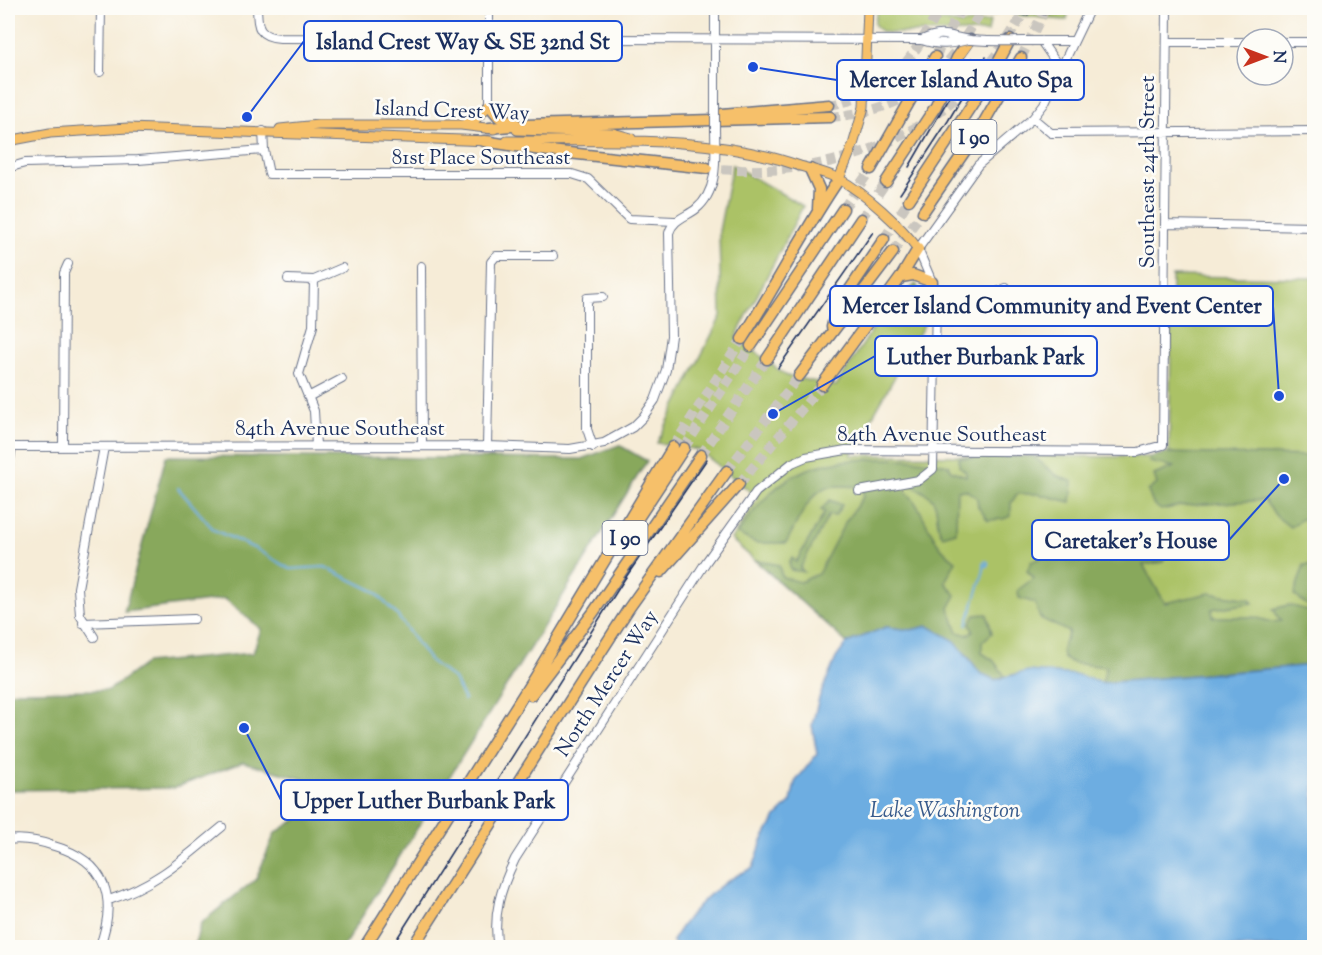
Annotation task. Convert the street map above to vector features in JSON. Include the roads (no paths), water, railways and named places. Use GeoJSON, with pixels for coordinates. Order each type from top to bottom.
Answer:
{"type":"FeatureCollection","features":[{"type":"Feature","properties":{"kind":"highway"},"geometry":{"type":"LineString","coordinates":[[886,182],[936,106],[957,58],[970,40]]}},
{"type":"Feature","properties":{"kind":"highway"},"geometry":{"type":"LineString","coordinates":[[909,200],[992,74],[1010,40]]}},
{"type":"Feature","properties":{"kind":"highway"},"geometry":{"type":"LineString","coordinates":[[871,169],[935,57]]}},
{"type":"Feature","properties":{"kind":"highway","name":"I 90"},"geometry":{"type":"LineString","coordinates":[[923,212],[980,129],[1021,58]]}},
{"type":"Feature","properties":{"kind":"highway"},"geometry":{"type":"LineString","coordinates":[[489,105],[506,122],[524,125]]}},
{"type":"Feature","properties":{"kind":"highway"},"geometry":{"type":"LineString","coordinates":[[630,122],[829,105]]}},
{"type":"Feature","properties":{"kind":"highway"},"geometry":{"type":"LineString","coordinates":[[489,128],[524,125],[830,117]]}},
{"type":"Feature","properties":{"kind":"highway"},"geometry":{"type":"LineString","coordinates":[[484,141],[541,150],[707,168]]}},
{"type":"Feature","properties":{"kind":"highway"},"geometry":{"type":"LineString","coordinates":[[810,169],[819,189],[818,209]]}},
{"type":"Feature","properties":{"kind":"highway"},"geometry":{"type":"LineString","coordinates":[[839,178],[818,209],[747,342],[843,209]]}},
{"type":"Feature","properties":{"kind":"highway"},"geometry":{"type":"LineString","coordinates":[[767,359],[861,219]]}},
{"type":"Feature","properties":{"kind":"highway"},"geometry":{"type":"LineString","coordinates":[[832,330],[836,310],[884,239]]}},
{"type":"Feature","properties":{"kind":"highway"},"geometry":{"type":"LineString","coordinates":[[822,385],[901,277],[918,249]]}},
{"type":"Feature","properties":{"kind":"highway"},"geometry":{"type":"LineString","coordinates":[[799,376],[893,252]]}},
{"type":"Feature","properties":{"kind":"highway"},"geometry":{"type":"LineString","coordinates":[[901,277],[913,275],[932,282]]}},
{"type":"Feature","properties":{"kind":"highway"},"geometry":{"type":"LineString","coordinates":[[364,948],[678,448]]}},
{"type":"Feature","properties":{"kind":"highway"},"geometry":{"type":"LineString","coordinates":[[492,746],[593,613],[701,454]]}},
{"type":"Feature","properties":{"kind":"highway","name":"I 90"},"geometry":{"type":"LineString","coordinates":[[412,948],[629,608],[727,471]]}},
{"type":"Feature","properties":{"kind":"highway"},"geometry":{"type":"LineString","coordinates":[[629,608],[739,484]]}},
{"type":"Feature","properties":{"kind":"main road"},"geometry":{"type":"LineString","coordinates":[[868,8],[864,108],[853,145],[839,178],[888,218],[918,249]]}},
{"type":"Feature","properties":{"kind":"main road"},"geometry":{"type":"LineString","coordinates":[[461,125],[475,120],[489,105]]}},
{"type":"Feature","properties":{"kind":"main road","name":"Island Crest Way"},"geometry":{"type":"LineString","coordinates":[[263,131],[318,125],[461,125],[613,133],[640,140]]}},
{"type":"Feature","properties":{"kind":"main road","name":"Island Crest Way"},"geometry":{"type":"LineString","coordinates":[[8,141],[50,133],[92,130],[263,131],[308,135],[484,141],[640,140],[714,145],[773,157],[839,178]]}},
{"type":"Feature","properties":{"kind":"street"},"geometry":{"type":"LineString","coordinates":[[100,72],[101,8]]}},
{"type":"Feature","properties":{"kind":"street"},"geometry":{"type":"LineString","coordinates":[[257,8],[258,23],[265,36],[280,38],[922,40],[936,34],[949,34],[970,40],[1074,41]]}},
{"type":"Feature","properties":{"kind":"street"},"geometry":{"type":"LineString","coordinates":[[489,8],[489,105]]}},
{"type":"Feature","properties":{"kind":"street"},"geometry":{"type":"LineString","coordinates":[[675,221],[698,207],[707,198],[713,180],[715,8]]}},
{"type":"Feature","properties":{"kind":"street"},"geometry":{"type":"LineString","coordinates":[[859,491],[919,480],[933,468],[936,300],[932,282],[918,249],[978,165],[1033,118],[1056,83],[1090,8]]}},
{"type":"Feature","properties":{"kind":"street","name":"Southeast 24th Street"},"geometry":{"type":"LineString","coordinates":[[1163,446],[1167,8]]}},
{"type":"Feature","properties":{"kind":"street"},"geometry":{"type":"LineString","coordinates":[[1041,41],[1055,61],[1056,83]]}},
{"type":"Feature","properties":{"kind":"street"},"geometry":{"type":"LineString","coordinates":[[1167,42],[1235,42]]}},
{"type":"Feature","properties":{"kind":"street"},"geometry":{"type":"LineString","coordinates":[[1295,42],[1314,42]]}},
{"type":"Feature","properties":{"kind":"street"},"geometry":{"type":"LineString","coordinates":[[1033,118],[1043,129],[1051,133],[1314,131]]}},
{"type":"Feature","properties":{"kind":"street"},"geometry":{"type":"LineString","coordinates":[[8,168],[25,163],[138,160],[264,150],[263,131]]}},
{"type":"Feature","properties":{"kind":"street","name":"81st Place Southeast"},"geometry":{"type":"LineString","coordinates":[[264,150],[270,174],[572,174],[588,180],[629,219],[675,221]]}},
{"type":"Feature","properties":{"kind":"street","name":"84th Avenue Southeast"},"geometry":{"type":"LineString","coordinates":[[10,447],[487,446],[570,449],[593,447],[616,438],[633,427],[655,400],[666,370],[670,349],[671,260],[668,241],[670,227],[675,221]]}},
{"type":"Feature","properties":{"kind":"street"},"geometry":{"type":"LineString","coordinates":[[1165,224],[1314,227]]}},
{"type":"Feature","properties":{"kind":"street"},"geometry":{"type":"LineString","coordinates":[[487,446],[490,262],[496,256],[503,255],[553,256]]}},
{"type":"Feature","properties":{"kind":"street"},"geometry":{"type":"LineString","coordinates":[[63,447],[64,273],[68,264]]}},
{"type":"Feature","properties":{"kind":"street"},"geometry":{"type":"LineString","coordinates":[[421,266],[422,446]]}},
{"type":"Feature","properties":{"kind":"street"},"geometry":{"type":"LineString","coordinates":[[288,279],[314,280],[342,268]]}},
{"type":"Feature","properties":{"kind":"street"},"geometry":{"type":"LineString","coordinates":[[314,280],[313,326],[301,359],[299,374],[316,418],[316,446]]}},
{"type":"Feature","properties":{"kind":"street"},"geometry":{"type":"LineString","coordinates":[[936,300],[988,296],[1006,288]]}},
{"type":"Feature","properties":{"kind":"street"},"geometry":{"type":"LineString","coordinates":[[593,447],[587,429],[587,298],[603,297]]}},
{"type":"Feature","properties":{"kind":"street"},"geometry":{"type":"LineString","coordinates":[[308,397],[342,379]]}},
{"type":"Feature","properties":{"kind":"street","name":"84th Avenue Southeast"},"geometry":{"type":"LineString","coordinates":[[742,510],[768,480],[792,463],[806,457],[846,450],[1138,452],[1163,446]]}},
{"type":"Feature","properties":{"kind":"street"},"geometry":{"type":"LineString","coordinates":[[8,472],[10,447]]}},
{"type":"Feature","properties":{"kind":"street"},"geometry":{"type":"LineString","coordinates":[[94,637],[83,622],[78,588],[104,447]]}},
{"type":"Feature","properties":{"kind":"street","name":"North Mercer Way"},"geometry":{"type":"LineString","coordinates":[[498,948],[496,909],[501,887],[515,859],[701,569],[742,510]]}},
{"type":"Feature","properties":{"kind":"street"},"geometry":{"type":"LineString","coordinates":[[83,622],[194,619]]}},
{"type":"Feature","properties":{"kind":"street"},"geometry":{"type":"LineString","coordinates":[[109,900],[139,890],[190,855],[222,827]]}},
{"type":"Feature","properties":{"kind":"street"},"geometry":{"type":"LineString","coordinates":[[8,840],[43,843],[84,858],[101,876],[109,900],[106,928],[99,948]]}},
{"type":"Feature","properties":{"kind":"water","name":"Lake Washington"},"geometry":{"type":"Polygon","coordinates":[[[928,626],[955,641],[980,673],[995,680],[1028,671],[1078,675],[1102,683],[1314,665],[1314,947],[677,947],[672,941],[706,897],[728,881],[753,868],[762,841],[776,817],[791,802],[795,782],[817,754],[812,725],[819,698],[836,658],[847,643],[886,627],[911,630],[928,626]]]}},
{"type":"Feature","properties":{"kind":"waterway"},"geometry":{"type":"LineString","coordinates":[[178,488],[214,530],[256,549],[290,569],[325,567],[374,591],[397,615],[429,660],[454,679],[464,700]]}},
{"type":"Feature","properties":{"kind":"waterway"},"geometry":{"type":"LineString","coordinates":[[967,625],[984,570],[983,563],[988,562],[988,566],[985,566],[986,564]]}},
{"type":"Feature","properties":{"kind":"tunnel"},"geometry":{"type":"LineString","coordinates":[[829,105],[870,93],[898,72],[920,44],[941,8]]}},
{"type":"Feature","properties":{"kind":"tunnel"},"geometry":{"type":"LineString","coordinates":[[830,117],[883,107],[923,85],[954,53],[983,8]]}},
{"type":"Feature","properties":{"kind":"tunnel"},"geometry":{"type":"LineString","coordinates":[[935,57],[961,9]]}},
{"type":"Feature","properties":{"kind":"tunnel"},"geometry":{"type":"LineString","coordinates":[[1021,58],[1045,9]]}},
{"type":"Feature","properties":{"kind":"tunnel"},"geometry":{"type":"LineString","coordinates":[[707,168],[757,170],[805,166],[850,156],[892,140],[931,117],[967,88],[998,52],[1025,10]]}},
{"type":"Feature","properties":{"kind":"tunnel"},"geometry":{"type":"LineString","coordinates":[[843,209],[871,169]]}},
{"type":"Feature","properties":{"kind":"tunnel"},"geometry":{"type":"LineString","coordinates":[[861,219],[886,182]]}},
{"type":"Feature","properties":{"kind":"tunnel"},"geometry":{"type":"LineString","coordinates":[[884,239],[909,200]]}},
{"type":"Feature","properties":{"kind":"tunnel"},"geometry":{"type":"LineString","coordinates":[[893,252],[923,212]]}},
{"type":"Feature","properties":{"kind":"tunnel"},"geometry":{"type":"LineString","coordinates":[[673,447],[742,339]]}},
{"type":"Feature","properties":{"kind":"tunnel"},"geometry":{"type":"LineString","coordinates":[[684,448],[751,346]]}},
{"type":"Feature","properties":{"kind":"tunnel"},"geometry":{"type":"LineString","coordinates":[[701,455],[767,359]]}},
{"type":"Feature","properties":{"kind":"tunnel"},"geometry":{"type":"LineString","coordinates":[[727,471],[799,376]]}},
{"type":"Feature","properties":{"kind":"tunnel"},"geometry":{"type":"LineString","coordinates":[[739,484],[822,385]]}},
{"type":"Feature","properties":{"kind":"tram line"},"geometry":{"type":"LineString","coordinates":[[900,194],[948,121],[986,57]]}},
{"type":"Feature","properties":{"kind":"tram line"},"geometry":{"type":"LineString","coordinates":[[909,167],[972,58]]}},
{"type":"Feature","properties":{"kind":"tram line"},"geometry":{"type":"LineString","coordinates":[[778,368],[873,232]]}},
{"type":"Feature","properties":{"kind":"tram line"},"geometry":{"type":"LineString","coordinates":[[391,948],[624,580],[707,459]]}},
{"type":"Feature","properties":{"kind":"place","name":"Mercer Island Auto Spa"},"geometry":{"type":"Point","coordinates":[753,67]}},
{"type":"Feature","properties":{"kind":"place","name":"Island Crest Way & SE 32nd St"},"geometry":{"type":"Point","coordinates":[247,117]}},
{"type":"Feature","properties":{"kind":"place","name":"Mercer Island Community and Event Center"},"geometry":{"type":"Point","coordinates":[1279,396]}},
{"type":"Feature","properties":{"kind":"place","name":"Luther Burbank Park"},"geometry":{"type":"Point","coordinates":[773,414]}},
{"type":"Feature","properties":{"kind":"place","name":"Caretaker's House"},"geometry":{"type":"Point","coordinates":[1284,479]}},
{"type":"Feature","properties":{"kind":"place","name":"Upper Luther Burbank Park"},"geometry":{"type":"Point","coordinates":[244,728]}}]}
